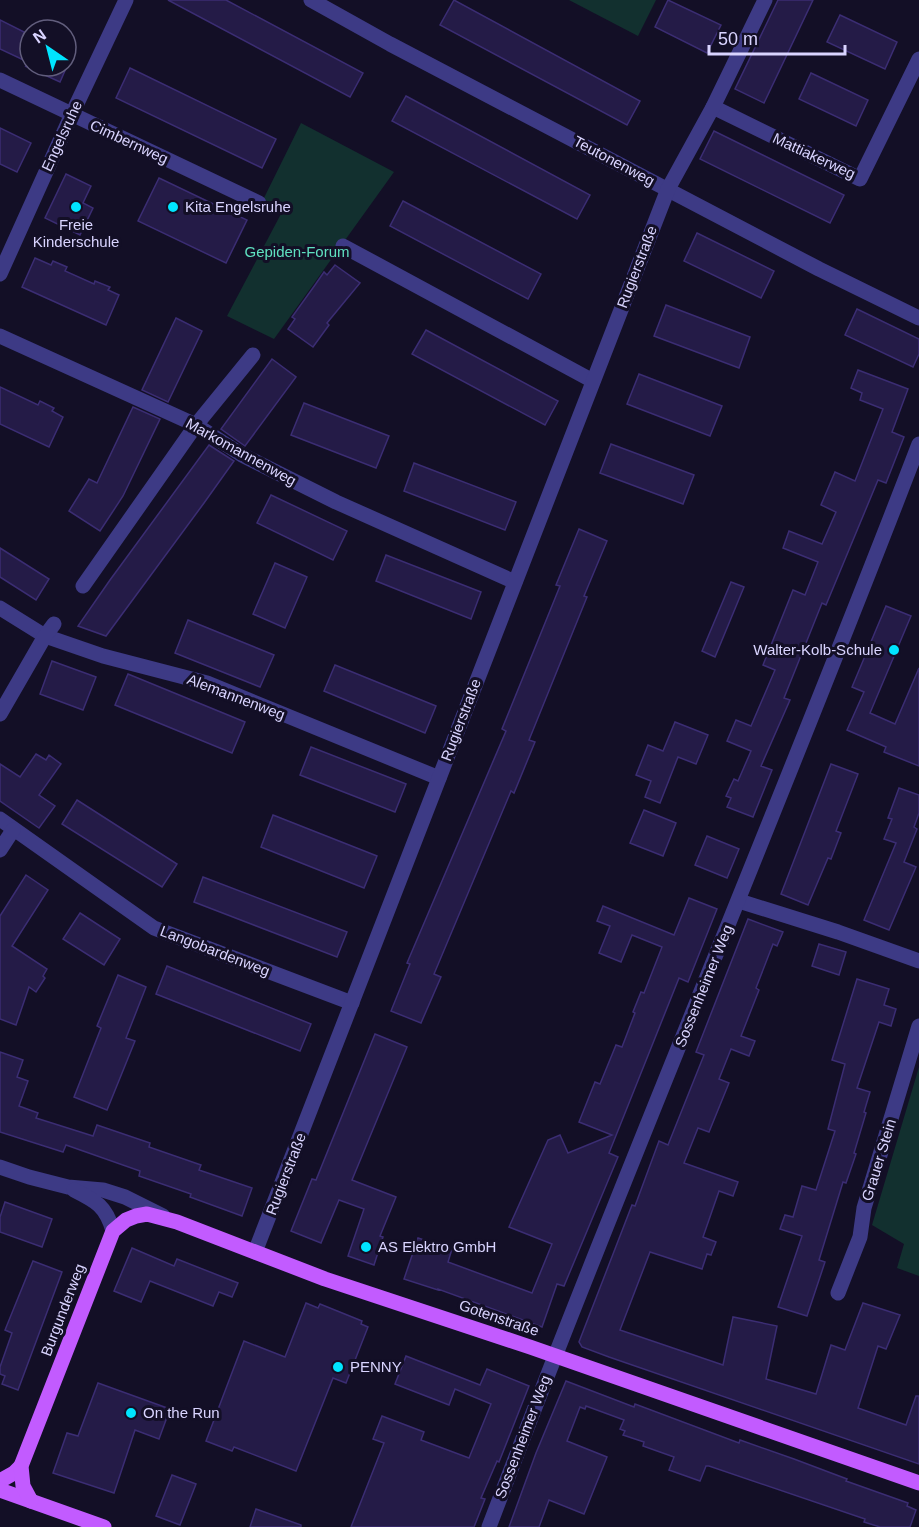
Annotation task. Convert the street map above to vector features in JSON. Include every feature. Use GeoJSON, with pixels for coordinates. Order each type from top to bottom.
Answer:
{"type":"FeatureCollection","features":[{"type":"Feature","properties":{"kind":"main road"},"geometry":{"type":"LineString","coordinates":[[113,1231],[126,1220],[136,1216],[147,1215],[177,1222]]}},
{"type":"Feature","properties":{"kind":"main road","name":"Gotenstraße"},"geometry":{"type":"LineString","coordinates":[[177,1222],[325,1279],[919,1483]]}},
{"type":"Feature","properties":{"kind":"main road","name":"Burgunderweg"},"geometry":{"type":"LineString","coordinates":[[21,1466],[113,1231]]}},
{"type":"Feature","properties":{"kind":"main road"},"geometry":{"type":"LineString","coordinates":[[0,1481],[21,1466]]}},
{"type":"Feature","properties":{"kind":"main road"},"geometry":{"type":"LineString","coordinates":[[21,1466],[23,1486],[31,1501]]}},
{"type":"Feature","properties":{"kind":"main road"},"geometry":{"type":"LineString","coordinates":[[0,1490],[104,1527]]}},
{"type":"Feature","properties":{"kind":"street","name":"Engelsruhe"},"geometry":{"type":"LineString","coordinates":[[0,274],[126,0]]}},
{"type":"Feature","properties":{"kind":"street","name":"Teutonenweg"},"geometry":{"type":"LineString","coordinates":[[311,0],[390,44],[819,269],[919,318]]}},
{"type":"Feature","properties":{"kind":"street"},"geometry":{"type":"LineString","coordinates":[[668,189],[713,107],[765,0]]}},
{"type":"Feature","properties":{"kind":"street","name":"Mattiakerweg"},"geometry":{"type":"LineString","coordinates":[[713,107],[860,179],[919,58]]}},
{"type":"Feature","properties":{"kind":"street","name":"Cimbernweg"},"geometry":{"type":"LineString","coordinates":[[0,80],[259,203]]}},
{"type":"Feature","properties":{"kind":"street","name":"Rugierstraße"},"geometry":{"type":"LineString","coordinates":[[255,1252],[668,189]]}},
{"type":"Feature","properties":{"kind":"street"},"geometry":{"type":"LineString","coordinates":[[343,246],[593,381]]}},
{"type":"Feature","properties":{"kind":"street","name":"Markomannenweg"},"geometry":{"type":"LineString","coordinates":[[0,336],[196,425],[242,455],[336,502],[515,582]]}},
{"type":"Feature","properties":{"kind":"street"},"geometry":{"type":"LineString","coordinates":[[83,586],[196,425],[253,355]]}},
{"type":"Feature","properties":{"kind":"street","name":"Sossenheimer Weg"},"geometry":{"type":"LineString","coordinates":[[489,1527],[554,1356],[739,901],[919,444]]}},
{"type":"Feature","properties":{"kind":"street","name":"Alemannenweg"},"geometry":{"type":"LineString","coordinates":[[0,608],[103,656],[207,683],[439,778]]}},
{"type":"Feature","properties":{"kind":"street"},"geometry":{"type":"LineString","coordinates":[[0,714],[49,630]]}},
{"type":"Feature","properties":{"kind":"street","name":"Langobardenweg"},"geometry":{"type":"LineString","coordinates":[[0,819],[154,928],[352,1003]]}},
{"type":"Feature","properties":{"kind":"street"},"geometry":{"type":"LineString","coordinates":[[0,850],[13,830]]}},
{"type":"Feature","properties":{"kind":"street"},"geometry":{"type":"LineString","coordinates":[[739,901],[757,909],[838,932],[919,961]]}},
{"type":"Feature","properties":{"kind":"street","name":"Grauer Stein"},"geometry":{"type":"LineString","coordinates":[[838,1293],[860,1236],[864,1208],[919,1026]]}},
{"type":"Feature","properties":{"kind":"street","name":"Gotenstraße"},"geometry":{"type":"LineString","coordinates":[[0,1167],[68,1187],[103,1190],[132,1200],[177,1222]]}},
{"type":"Feature","properties":{"kind":"street","name":"Gotenstraße"},"geometry":{"type":"LineString","coordinates":[[68,1187],[98,1202],[111,1222],[113,1231]]}},
{"type":"Feature","properties":{"kind":"green space"},"geometry":{"type":"Polygon","coordinates":[[[569,0],[656,0],[638,36],[569,0]]]}},
{"type":"Feature","properties":{"kind":"green space","name":"Gepiden-Forum"},"geometry":{"type":"Polygon","coordinates":[[[301,123],[394,172],[274,339],[227,316],[282,212],[262,202],[301,123]]]}},
{"type":"Feature","properties":{"kind":"green space"},"geometry":{"type":"Polygon","coordinates":[[[919,1067],[919,1276],[897,1268],[904,1244],[872,1225],[919,1067]]]}},
{"type":"Feature","properties":{"kind":"building"},"geometry":{"type":"Polygon","coordinates":[[[168,0],[226,0],[363,73],[350,97],[168,0]]]}},
{"type":"Feature","properties":{"kind":"building"},"geometry":{"type":"Polygon","coordinates":[[[454,0],[640,101],[627,125],[440,25],[454,0]]]}},
{"type":"Feature","properties":{"kind":"building"},"geometry":{"type":"Polygon","coordinates":[[[668,0],[721,25],[707,53],[655,27],[668,0]]]}},
{"type":"Feature","properties":{"kind":"building"},"geometry":{"type":"Polygon","coordinates":[[[778,0],[813,0],[764,103],[735,89],[778,0]]]}},
{"type":"Feature","properties":{"kind":"building"},"geometry":{"type":"Polygon","coordinates":[[[840,15],[897,42],[885,69],[827,42],[840,15]]]}},
{"type":"Feature","properties":{"kind":"building"},"geometry":{"type":"Polygon","coordinates":[[[0,20],[18,29],[18,57],[0,49],[0,20]]]}},
{"type":"Feature","properties":{"kind":"building"},"geometry":{"type":"Polygon","coordinates":[[[130,68],[276,139],[262,168],[116,98],[130,68]]]}},
{"type":"Feature","properties":{"kind":"building"},"geometry":{"type":"Polygon","coordinates":[[[811,73],[868,100],[856,126],[799,99],[811,73]]]}},
{"type":"Feature","properties":{"kind":"building"},"geometry":{"type":"Polygon","coordinates":[[[406,96],[590,195],[577,219],[392,121],[406,96]]]}},
{"type":"Feature","properties":{"kind":"building"},"geometry":{"type":"Polygon","coordinates":[[[0,128],[31,143],[17,172],[0,164],[0,128]]]}},
{"type":"Feature","properties":{"kind":"building"},"geometry":{"type":"Polygon","coordinates":[[[714,131],[844,195],[830,223],[700,159],[714,131]]]}},
{"type":"Feature","properties":{"kind":"building"},"geometry":{"type":"Polygon","coordinates":[[[66,174],[91,186],[83,203],[93,208],[80,235],[45,218],[66,174]]]}},
{"type":"Feature","properties":{"kind":"building"},"geometry":{"type":"Polygon","coordinates":[[[159,178],[247,220],[226,263],[138,221],[159,178]]]}},
{"type":"Feature","properties":{"kind":"building"},"geometry":{"type":"Polygon","coordinates":[[[403,201],[541,274],[528,299],[390,226],[403,201]]]}},
{"type":"Feature","properties":{"kind":"building"},"geometry":{"type":"Polygon","coordinates":[[[697,233],[774,271],[761,298],[684,261],[697,233]]]}},
{"type":"Feature","properties":{"kind":"building"},"geometry":{"type":"Polygon","coordinates":[[[35,258],[51,265],[53,261],[67,267],[65,271],[94,284],[95,281],[110,287],[108,290],[119,295],[106,325],[22,287],[35,258]]]}},
{"type":"Feature","properties":{"kind":"building"},"geometry":{"type":"Polygon","coordinates":[[[335,265],[360,283],[327,323],[329,325],[313,347],[288,329],[295,319],[292,317],[324,272],[327,275],[335,265]]]}},
{"type":"Feature","properties":{"kind":"building"},"geometry":{"type":"Polygon","coordinates":[[[666,305],[750,337],[739,368],[654,336],[666,305]]]}},
{"type":"Feature","properties":{"kind":"building"},"geometry":{"type":"Polygon","coordinates":[[[857,309],[919,339],[919,354],[913,367],[845,335],[857,309]]]}},
{"type":"Feature","properties":{"kind":"building"},"geometry":{"type":"Polygon","coordinates":[[[176,318],[202,331],[168,402],[142,390],[176,318]]]}},
{"type":"Feature","properties":{"kind":"building"},"geometry":{"type":"Polygon","coordinates":[[[426,330],[558,401],[545,425],[412,354],[426,330]]]}},
{"type":"Feature","properties":{"kind":"building"},"geometry":{"type":"Polygon","coordinates":[[[272,359],[296,377],[245,446],[221,429],[272,359]]]}},
{"type":"Feature","properties":{"kind":"building"},"geometry":{"type":"Polygon","coordinates":[[[858,370],[908,389],[892,432],[904,437],[886,483],[878,480],[826,605],[822,603],[784,698],[790,700],[761,766],[772,770],[753,817],[727,807],[731,798],[726,796],[734,779],[738,781],[751,751],[727,741],[736,720],[751,726],[775,670],[763,665],[793,590],[805,595],[818,562],[783,548],[789,531],[822,544],[836,512],[821,505],[835,472],[855,481],[883,409],[860,400],[862,393],[851,388],[858,370]]]}},
{"type":"Feature","properties":{"kind":"building"},"geometry":{"type":"Polygon","coordinates":[[[639,374],[722,406],[710,436],[627,404],[639,374]]]}},
{"type":"Feature","properties":{"kind":"building"},"geometry":{"type":"Polygon","coordinates":[[[0,387],[38,405],[40,401],[54,408],[52,411],[63,417],[49,447],[0,424],[0,387]]]}},
{"type":"Feature","properties":{"kind":"building"},"geometry":{"type":"Polygon","coordinates":[[[304,403],[389,436],[376,468],[291,435],[304,403]]]}},
{"type":"Feature","properties":{"kind":"building"},"geometry":{"type":"Polygon","coordinates":[[[133,407],[160,419],[123,496],[100,531],[69,511],[89,479],[97,483],[133,407]]]}},
{"type":"Feature","properties":{"kind":"building"},"geometry":{"type":"Polygon","coordinates":[[[611,444],[694,475],[683,504],[600,473],[611,444]]]}},
{"type":"Feature","properties":{"kind":"building"},"geometry":{"type":"Polygon","coordinates":[[[209,445],[234,461],[204,503],[106,636],[78,626],[110,580],[209,445]]]}},
{"type":"Feature","properties":{"kind":"building"},"geometry":{"type":"Polygon","coordinates":[[[414,463],[516,502],[505,530],[404,491],[414,463]]]}},
{"type":"Feature","properties":{"kind":"building"},"geometry":{"type":"Polygon","coordinates":[[[271,495],[347,531],[333,560],[257,523],[271,495]]]}},
{"type":"Feature","properties":{"kind":"building"},"geometry":{"type":"Polygon","coordinates":[[[579,529],[607,541],[584,596],[587,597],[529,740],[535,742],[514,793],[511,791],[434,974],[441,977],[421,1023],[391,1011],[410,964],[407,963],[506,731],[502,729],[560,586],[556,585],[579,529]]]}},
{"type":"Feature","properties":{"kind":"building"},"geometry":{"type":"Polygon","coordinates":[[[0,548],[49,579],[36,600],[0,577],[0,548]]]}},
{"type":"Feature","properties":{"kind":"building"},"geometry":{"type":"Polygon","coordinates":[[[386,555],[481,592],[471,619],[376,581],[386,555]]]}},
{"type":"Feature","properties":{"kind":"building"},"geometry":{"type":"Polygon","coordinates":[[[275,563],[307,577],[285,628],[253,614],[275,563]]]}},
{"type":"Feature","properties":{"kind":"building"},"geometry":{"type":"Polygon","coordinates":[[[731,582],[744,587],[715,657],[702,651],[731,582]]]}},
{"type":"Feature","properties":{"kind":"building"},"geometry":{"type":"Polygon","coordinates":[[[886,606],[911,616],[870,713],[895,724],[919,668],[919,766],[884,752],[886,747],[847,730],[864,692],[852,687],[886,606]]]}},
{"type":"Feature","properties":{"kind":"building"},"geometry":{"type":"Polygon","coordinates":[[[188,620],[274,655],[260,687],[175,653],[188,620]]]}},
{"type":"Feature","properties":{"kind":"building"},"geometry":{"type":"Polygon","coordinates":[[[52,661],[96,677],[83,710],[40,694],[52,661]]]}},
{"type":"Feature","properties":{"kind":"building"},"geometry":{"type":"Polygon","coordinates":[[[335,665],[436,706],[425,733],[324,691],[335,665]]]}},
{"type":"Feature","properties":{"kind":"building"},"geometry":{"type":"Polygon","coordinates":[[[128,674],[245,722],[232,753],[115,705],[128,674]]]}},
{"type":"Feature","properties":{"kind":"building"},"geometry":{"type":"Polygon","coordinates":[[[675,722],[708,735],[696,764],[678,757],[660,803],[645,797],[651,781],[636,775],[648,745],[663,751],[675,722]]]}},
{"type":"Feature","properties":{"kind":"building"},"geometry":{"type":"Polygon","coordinates":[[[311,747],[406,784],[395,812],[300,775],[311,747]]]}},
{"type":"Feature","properties":{"kind":"building"},"geometry":{"type":"Polygon","coordinates":[[[36,754],[46,760],[49,755],[61,764],[39,795],[55,806],[39,828],[0,801],[0,764],[20,777],[36,754]]]}},
{"type":"Feature","properties":{"kind":"building"},"geometry":{"type":"Polygon","coordinates":[[[831,764],[858,774],[836,831],[841,833],[808,905],[781,894],[831,764]]]}},
{"type":"Feature","properties":{"kind":"building"},"geometry":{"type":"Polygon","coordinates":[[[899,788],[919,795],[919,813],[914,827],[917,829],[904,862],[916,867],[889,930],[864,920],[896,843],[884,839],[892,819],[888,818],[899,788]]]}},
{"type":"Feature","properties":{"kind":"building"},"geometry":{"type":"Polygon","coordinates":[[[77,800],[177,864],[162,887],[62,824],[77,800]]]}},
{"type":"Feature","properties":{"kind":"building"},"geometry":{"type":"Polygon","coordinates":[[[644,810],[676,823],[663,856],[630,843],[644,810]]]}},
{"type":"Feature","properties":{"kind":"building"},"geometry":{"type":"Polygon","coordinates":[[[273,815],[377,856],[364,888],[261,847],[273,815]]]}},
{"type":"Feature","properties":{"kind":"building"},"geometry":{"type":"Polygon","coordinates":[[[707,836],[739,849],[727,878],[695,865],[707,836]]]}},
{"type":"Feature","properties":{"kind":"building"},"geometry":{"type":"Polygon","coordinates":[[[26,875],[48,890],[12,946],[47,969],[43,976],[45,978],[36,992],[29,987],[16,1025],[0,1019],[0,916],[26,875]]]}},
{"type":"Feature","properties":{"kind":"building"},"geometry":{"type":"Polygon","coordinates":[[[203,877],[347,932],[337,957],[194,902],[203,877]]]}},
{"type":"Feature","properties":{"kind":"building"},"geometry":{"type":"Polygon","coordinates":[[[689,898],[717,909],[688,982],[679,978],[609,1153],[618,1157],[564,1286],[557,1284],[542,1327],[404,1279],[418,1238],[452,1249],[448,1262],[532,1293],[552,1244],[509,1227],[548,1140],[560,1135],[568,1153],[612,1135],[579,1122],[595,1082],[600,1084],[616,1045],[622,1047],[641,992],[644,993],[662,947],[632,935],[621,962],[599,953],[610,926],[597,921],[603,906],[674,935],[689,898]]]}},
{"type":"Feature","properties":{"kind":"building"},"geometry":{"type":"Polygon","coordinates":[[[80,913],[120,939],[104,965],[63,939],[80,913]]]}},
{"type":"Feature","properties":{"kind":"building"},"geometry":{"type":"Polygon","coordinates":[[[748,919],[783,932],[777,946],[773,944],[756,988],[759,990],[741,1036],[755,1041],[749,1056],[731,1049],[719,1079],[729,1083],[709,1132],[698,1128],[684,1163],[738,1182],[733,1196],[719,1191],[703,1237],[716,1242],[711,1255],[707,1254],[702,1269],[650,1252],[620,1330],[723,1365],[733,1317],[777,1326],[766,1379],[816,1394],[831,1345],[845,1350],[863,1303],[900,1315],[886,1349],[878,1346],[858,1408],[906,1425],[916,1396],[919,1396],[919,1464],[609,1357],[582,1347],[579,1342],[659,1141],[668,1145],[704,1055],[696,1052],[748,919]]]}},
{"type":"Feature","properties":{"kind":"building"},"geometry":{"type":"Polygon","coordinates":[[[819,944],[846,952],[839,975],[812,966],[819,944]]]}},
{"type":"Feature","properties":{"kind":"building"},"geometry":{"type":"Polygon","coordinates":[[[167,966],[311,1024],[300,1051],[156,994],[167,966]]]}},
{"type":"Feature","properties":{"kind":"building"},"geometry":{"type":"Polygon","coordinates":[[[118,975],[146,987],[126,1038],[135,1041],[107,1110],[74,1097],[101,1028],[97,1026],[118,975]]]}},
{"type":"Feature","properties":{"kind":"building"},"geometry":{"type":"Polygon","coordinates":[[[857,979],[889,989],[884,1005],[896,1009],[891,1026],[879,1022],[857,1088],[870,1092],[864,1112],[866,1113],[854,1153],[856,1154],[846,1183],[843,1182],[819,1260],[825,1262],[807,1316],[778,1307],[802,1236],[780,1229],[785,1215],[793,1217],[802,1186],[816,1190],[835,1131],[828,1129],[845,1064],[832,1060],[857,979]]]}},
{"type":"Feature","properties":{"kind":"building"},"geometry":{"type":"Polygon","coordinates":[[[375,1034],[407,1047],[352,1180],[396,1197],[380,1236],[383,1237],[374,1265],[348,1256],[364,1209],[339,1200],[321,1243],[291,1231],[312,1179],[316,1180],[375,1034]]]}},
{"type":"Feature","properties":{"kind":"building"},"geometry":{"type":"Polygon","coordinates":[[[0,1052],[23,1060],[17,1077],[28,1081],[19,1106],[38,1113],[36,1118],[93,1136],[97,1125],[150,1143],[149,1147],[201,1165],[199,1170],[252,1188],[242,1216],[190,1197],[191,1194],[139,1176],[140,1171],[66,1145],[63,1152],[0,1132],[0,1052]]]}},
{"type":"Feature","properties":{"kind":"building"},"geometry":{"type":"Polygon","coordinates":[[[5,1202],[52,1219],[42,1247],[0,1232],[0,1217],[5,1202]]]}},
{"type":"Feature","properties":{"kind":"building"},"geometry":{"type":"Polygon","coordinates":[[[132,1248],[174,1266],[177,1259],[238,1283],[232,1297],[219,1292],[213,1306],[150,1281],[141,1302],[114,1291],[132,1248]]]}},
{"type":"Feature","properties":{"kind":"building"},"geometry":{"type":"Polygon","coordinates":[[[33,1261],[62,1272],[18,1390],[2,1384],[5,1376],[0,1374],[0,1367],[12,1333],[5,1330],[33,1261]]]}},
{"type":"Feature","properties":{"kind":"building"},"geometry":{"type":"Polygon","coordinates":[[[306,1303],[318,1308],[320,1304],[362,1321],[361,1324],[368,1327],[346,1383],[333,1378],[296,1471],[234,1447],[232,1451],[206,1441],[244,1341],[285,1357],[306,1303]]]}},
{"type":"Feature","properties":{"kind":"building"},"geometry":{"type":"Polygon","coordinates":[[[406,1356],[480,1385],[487,1369],[529,1386],[499,1462],[497,1461],[481,1498],[485,1499],[474,1527],[351,1527],[384,1443],[373,1439],[382,1416],[424,1432],[421,1440],[469,1458],[491,1404],[455,1389],[449,1405],[395,1384],[406,1356]]]}},
{"type":"Feature","properties":{"kind":"building"},"geometry":{"type":"Polygon","coordinates":[[[566,1381],[739,1443],[740,1440],[794,1459],[847,1479],[846,1481],[908,1503],[907,1506],[916,1510],[910,1527],[880,1527],[864,1522],[865,1519],[709,1466],[706,1466],[700,1481],[669,1470],[674,1457],[643,1446],[644,1442],[623,1435],[625,1431],[620,1429],[624,1420],[586,1406],[585,1409],[580,1407],[567,1441],[607,1457],[584,1514],[549,1500],[539,1527],[509,1527],[566,1381]]]}},
{"type":"Feature","properties":{"kind":"building"},"geometry":{"type":"Polygon","coordinates":[[[98,1383],[170,1409],[159,1439],[135,1430],[114,1493],[53,1473],[67,1433],[78,1436],[98,1383]]]}},
{"type":"Feature","properties":{"kind":"building"},"geometry":{"type":"Polygon","coordinates":[[[172,1475],[196,1484],[180,1525],[156,1516],[172,1475]]]}},
{"type":"Feature","properties":{"kind":"building"},"geometry":{"type":"Polygon","coordinates":[[[256,1509],[301,1525],[301,1527],[250,1527],[256,1509]]]}},
{"type":"Feature","properties":{"kind":"place","name":"Freie Kinderschule"},"geometry":{"type":"Point","coordinates":[76,207]}},
{"type":"Feature","properties":{"kind":"place","name":"Kita Engelsruhe"},"geometry":{"type":"Point","coordinates":[173,207]}},
{"type":"Feature","properties":{"kind":"place","name":"Walter-Kolb-Schule"},"geometry":{"type":"Point","coordinates":[894,650]}},
{"type":"Feature","properties":{"kind":"place","name":"AS Elektro GmbH"},"geometry":{"type":"Point","coordinates":[366,1247]}},
{"type":"Feature","properties":{"kind":"place","name":"PENNY"},"geometry":{"type":"Point","coordinates":[338,1367]}},
{"type":"Feature","properties":{"kind":"place","name":"On the Run"},"geometry":{"type":"Point","coordinates":[131,1413]}}]}
